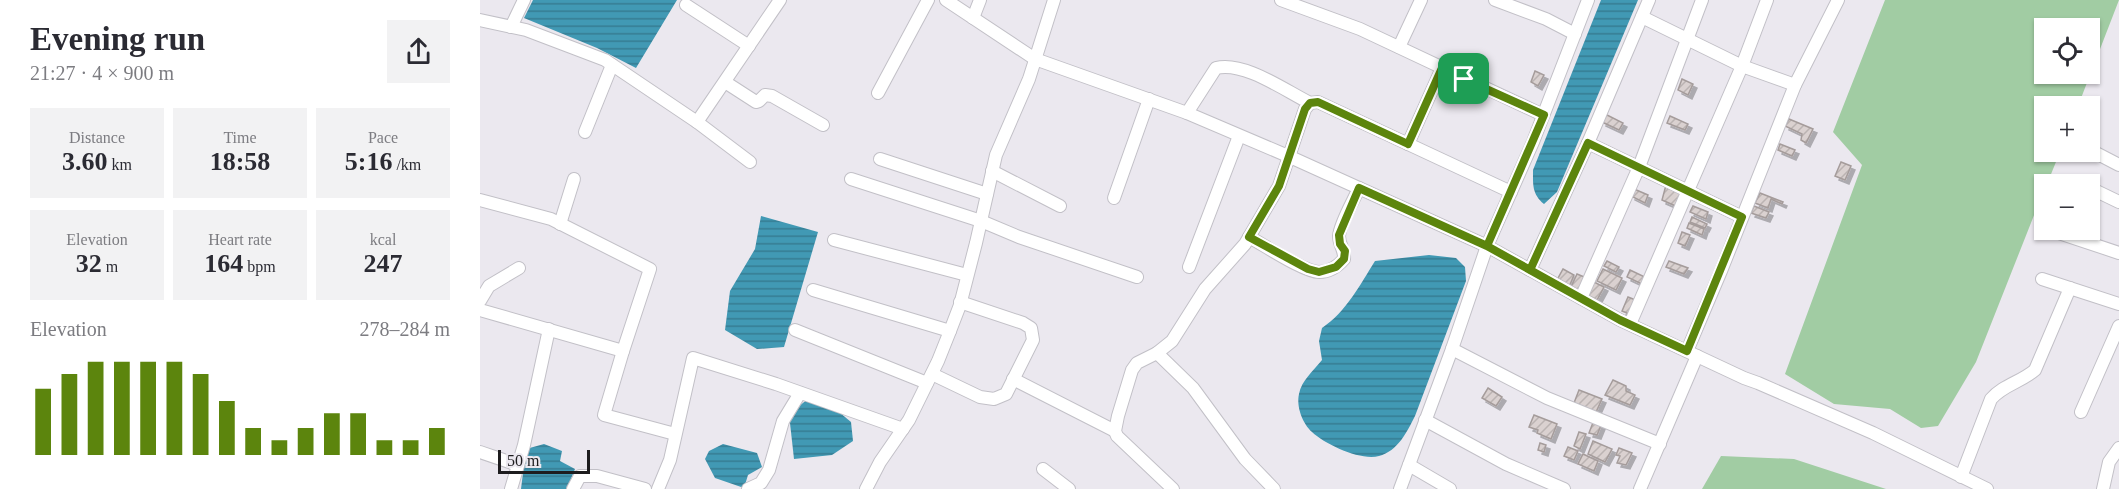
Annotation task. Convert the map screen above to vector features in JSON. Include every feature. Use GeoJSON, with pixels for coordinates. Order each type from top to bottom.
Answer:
{"type":"FeatureCollection","features":[{"type":"Feature","properties":{"kind":"street"},"geometry":{"type":"LineString","coordinates":[[512,27],[524,0]]}},
{"type":"Feature","properties":{"kind":"street"},"geometry":{"type":"LineString","coordinates":[[697,122],[780,0]]}},
{"type":"Feature","properties":{"kind":"street"},"geometry":{"type":"LineString","coordinates":[[879,93],[928,0]]}},
{"type":"Feature","properties":{"kind":"street"},"geometry":{"type":"LineString","coordinates":[[946,0],[1035,59],[1187,113],[1359,188],[1487,246],[1629,324],[1873,433],[1987,489]]}},
{"type":"Feature","properties":{"kind":"street"},"geometry":{"type":"LineString","coordinates":[[973,18],[980,0]]}},
{"type":"Feature","properties":{"kind":"street"},"geometry":{"type":"LineString","coordinates":[[866,489],[880,462],[903,429],[929,379],[950,331],[960,302],[996,155],[1029,79],[1054,0]]}},
{"type":"Feature","properties":{"kind":"street"},"geometry":{"type":"LineString","coordinates":[[1281,0],[1359,29],[1544,115]]}},
{"type":"Feature","properties":{"kind":"street"},"geometry":{"type":"LineString","coordinates":[[1399,47],[1420,0]]}},
{"type":"Feature","properties":{"kind":"street"},"geometry":{"type":"LineString","coordinates":[[1496,0],[1546,19],[1575,34]]}},
{"type":"Feature","properties":{"kind":"street"},"geometry":{"type":"LineString","coordinates":[[1400,489],[1487,246],[1544,115],[1588,0]]}},
{"type":"Feature","properties":{"kind":"street"},"geometry":{"type":"LineString","coordinates":[[1530,270],[1588,143],[1649,0]]}},
{"type":"Feature","properties":{"kind":"street"},"geometry":{"type":"LineString","coordinates":[[1581,298],[1639,167],[1702,0]]}},
{"type":"Feature","properties":{"kind":"street"},"geometry":{"type":"LineString","coordinates":[[1629,324],[1742,66],[1767,0]]}},
{"type":"Feature","properties":{"kind":"street"},"geometry":{"type":"LineString","coordinates":[[1640,489],[1660,444],[1742,217],[1795,85],[1827,26],[1838,0]]}},
{"type":"Feature","properties":{"kind":"street"},"geometry":{"type":"LineString","coordinates":[[686,5],[749,46]]}},
{"type":"Feature","properties":{"kind":"street"},"geometry":{"type":"LineString","coordinates":[[1642,17],[1742,66],[1795,85]]}},
{"type":"Feature","properties":{"kind":"street"},"geometry":{"type":"LineString","coordinates":[[480,20],[526,30],[605,60],[697,122],[750,162]]}},
{"type":"Feature","properties":{"kind":"street"},"geometry":{"type":"LineString","coordinates":[[585,132],[612,65]]}},
{"type":"Feature","properties":{"kind":"street"},"geometry":{"type":"LineString","coordinates":[[1187,113],[1216,68],[1227,65],[1244,69],[1310,103],[1318,102],[1511,192]]}},
{"type":"Feature","properties":{"kind":"street"},"geometry":{"type":"LineString","coordinates":[[1408,144],[1442,68]]}},
{"type":"Feature","properties":{"kind":"street"},"geometry":{"type":"LineString","coordinates":[[725,82],[756,102],[768,95],[823,125]]}},
{"type":"Feature","properties":{"kind":"street"},"geometry":{"type":"LineString","coordinates":[[1114,198],[1149,99]]}},
{"type":"Feature","properties":{"kind":"street"},"geometry":{"type":"LineString","coordinates":[[1115,431],[1132,370],[1137,363],[1172,340],[1205,289],[1249,237],[1279,186],[1305,109],[1310,103]]}},
{"type":"Feature","properties":{"kind":"street"},"geometry":{"type":"LineString","coordinates":[[1189,267],[1239,136]]}},
{"type":"Feature","properties":{"kind":"street"},"geometry":{"type":"LineString","coordinates":[[1588,143],[1742,217]]}},
{"type":"Feature","properties":{"kind":"street"},"geometry":{"type":"LineString","coordinates":[[2100,155],[2119,165]]}},
{"type":"Feature","properties":{"kind":"street"},"geometry":{"type":"LineString","coordinates":[[880,159],[987,194]]}},
{"type":"Feature","properties":{"kind":"street"},"geometry":{"type":"LineString","coordinates":[[992,171],[1060,206]]}},
{"type":"Feature","properties":{"kind":"street"},"geometry":{"type":"LineString","coordinates":[[560,224],[573,178]]}},
{"type":"Feature","properties":{"kind":"street"},"geometry":{"type":"LineString","coordinates":[[851,179],[981,220],[1019,237],[1137,277]]}},
{"type":"Feature","properties":{"kind":"street"},"geometry":{"type":"LineString","coordinates":[[1249,237],[1308,269],[1319,272],[1336,267],[1344,259],[1345,251],[1340,244],[1339,235],[1359,188]]}},
{"type":"Feature","properties":{"kind":"street"},"geometry":{"type":"LineString","coordinates":[[2100,193],[2119,202]]}},
{"type":"Feature","properties":{"kind":"street"},"geometry":{"type":"LineString","coordinates":[[480,200],[551,219],[650,269],[604,415],[675,435]]}},
{"type":"Feature","properties":{"kind":"street"},"geometry":{"type":"LineString","coordinates":[[834,240],[967,275]]}},
{"type":"Feature","properties":{"kind":"street"},"geometry":{"type":"LineString","coordinates":[[2080,240],[2119,253]]}},
{"type":"Feature","properties":{"kind":"street"},"geometry":{"type":"LineString","coordinates":[[480,301],[489,286],[519,268]]}},
{"type":"Feature","properties":{"kind":"street"},"geometry":{"type":"LineString","coordinates":[[2042,279],[2119,304]]}},
{"type":"Feature","properties":{"kind":"street"},"geometry":{"type":"LineString","coordinates":[[1961,477],[1991,399],[1998,390],[2025,379],[2035,370],[2070,288]]}},
{"type":"Feature","properties":{"kind":"street"},"geometry":{"type":"LineString","coordinates":[[813,290],[950,331]]}},
{"type":"Feature","properties":{"kind":"street"},"geometry":{"type":"LineString","coordinates":[[795,330],[980,397],[994,399],[1006,394],[1033,340],[1031,328],[1023,323],[960,302]]}},
{"type":"Feature","properties":{"kind":"street"},"geometry":{"type":"LineString","coordinates":[[480,310],[623,351]]}},
{"type":"Feature","properties":{"kind":"street"},"geometry":{"type":"LineString","coordinates":[[2081,412],[2119,326]]}},
{"type":"Feature","properties":{"kind":"street"},"geometry":{"type":"LineString","coordinates":[[511,489],[519,465],[549,329]]}},
{"type":"Feature","properties":{"kind":"street"},"geometry":{"type":"LineString","coordinates":[[1452,349],[1547,398],[1660,444]]}},
{"type":"Feature","properties":{"kind":"street"},"geometry":{"type":"LineString","coordinates":[[1157,352],[1193,388],[1245,459],[1274,489]]}},
{"type":"Feature","properties":{"kind":"street"},"geometry":{"type":"LineString","coordinates":[[658,489],[670,460],[693,358],[903,429]]}},
{"type":"Feature","properties":{"kind":"street"},"geometry":{"type":"LineString","coordinates":[[1013,379],[1115,431],[1121,440],[1173,489]]}},
{"type":"Feature","properties":{"kind":"street"},"geometry":{"type":"LineString","coordinates":[[748,489],[761,483],[769,470],[783,421],[800,393]]}},
{"type":"Feature","properties":{"kind":"street"},"geometry":{"type":"LineString","coordinates":[[1425,420],[1506,464],[1564,489]]}},
{"type":"Feature","properties":{"kind":"street"},"geometry":{"type":"LineString","coordinates":[[2103,489],[2109,462],[2119,448]]}},
{"type":"Feature","properties":{"kind":"street"},"geometry":{"type":"LineString","coordinates":[[480,452],[519,465]]}},
{"type":"Feature","properties":{"kind":"street"},"geometry":{"type":"LineString","coordinates":[[1409,465],[1450,489]]}},
{"type":"Feature","properties":{"kind":"street"},"geometry":{"type":"LineString","coordinates":[[1043,469],[1069,489]]}},
{"type":"Feature","properties":{"kind":"street"},"geometry":{"type":"LineString","coordinates":[[573,489],[580,476],[597,476],[645,489]]}},
{"type":"Feature","properties":{"kind":"green space"},"geometry":{"type":"Polygon","coordinates":[[[1885,0],[2119,0],[2100,49],[2100,18],[2034,18],[2034,84],[2087,84],[2082,96],[2034,96],[2034,162],[2056,162],[2051,174],[2034,174],[2034,215],[1976,362],[1938,426],[1921,428],[1890,409],[1834,404],[1785,374],[1862,165],[1833,132],[1885,0]]]}},
{"type":"Feature","properties":{"kind":"green space"},"geometry":{"type":"Polygon","coordinates":[[[1721,456],[1794,459],[1886,489],[1702,489],[1721,456]]]}},
{"type":"Feature","properties":{"kind":"water"},"geometry":{"type":"Polygon","coordinates":[[[533,0],[677,0],[636,68],[597,48],[524,18],[533,0]]]}},
{"type":"Feature","properties":{"kind":"water"},"geometry":{"type":"Polygon","coordinates":[[[1601,0],[1638,0],[1557,192],[1544,204],[1535,193],[1533,170],[1601,0]]]}},
{"type":"Feature","properties":{"kind":"water"},"geometry":{"type":"Polygon","coordinates":[[[761,216],[818,232],[784,347],[757,349],[725,330],[730,291],[755,249],[761,216]]]}},
{"type":"Feature","properties":{"kind":"water"},"geometry":{"type":"Polygon","coordinates":[[[1429,255],[1456,258],[1465,267],[1466,281],[1415,416],[1401,440],[1386,454],[1363,456],[1335,447],[1309,429],[1301,415],[1299,404],[1302,385],[1322,360],[1319,341],[1322,328],[1331,322],[1345,306],[1375,261],[1429,255]]]}},
{"type":"Feature","properties":{"kind":"water"},"geometry":{"type":"Polygon","coordinates":[[[808,399],[833,407],[851,422],[853,441],[832,455],[794,459],[789,414],[808,399]]]}},
{"type":"Feature","properties":{"kind":"water"},"geometry":{"type":"Polygon","coordinates":[[[544,444],[562,451],[560,461],[575,469],[567,489],[521,489],[526,449],[544,444]]]}},
{"type":"Feature","properties":{"kind":"water"},"geometry":{"type":"Polygon","coordinates":[[[723,444],[757,453],[762,467],[748,475],[744,488],[715,478],[705,459],[709,451],[723,444]]]}},
{"type":"Feature","properties":{"kind":"building"},"geometry":{"type":"Polygon","coordinates":[[[1535,71],[1544,75],[1538,86],[1531,82],[1535,71]]]}},
{"type":"Feature","properties":{"kind":"building"},"geometry":{"type":"Polygon","coordinates":[[[1682,79],[1693,84],[1688,95],[1678,90],[1682,79]]]}},
{"type":"Feature","properties":{"kind":"building"},"geometry":{"type":"Polygon","coordinates":[[[1605,114],[1623,123],[1619,130],[1602,122],[1605,114]]]}},
{"type":"Feature","properties":{"kind":"building"},"geometry":{"type":"Polygon","coordinates":[[[1670,116],[1688,124],[1685,130],[1667,123],[1670,116]]]}},
{"type":"Feature","properties":{"kind":"building"},"geometry":{"type":"Polygon","coordinates":[[[1789,119],[1813,129],[1806,143],[1801,140],[1802,134],[1785,126],[1789,119]]]}},
{"type":"Feature","properties":{"kind":"building"},"geometry":{"type":"Polygon","coordinates":[[[1780,144],[1795,150],[1792,156],[1778,150],[1780,144]]]}},
{"type":"Feature","properties":{"kind":"building"},"geometry":{"type":"Polygon","coordinates":[[[1841,162],[1851,166],[1845,180],[1835,176],[1841,162]]]}},
{"type":"Feature","properties":{"kind":"building"},"geometry":{"type":"Polygon","coordinates":[[[1666,185],[1685,193],[1678,207],[1662,200],[1666,185]]]}},
{"type":"Feature","properties":{"kind":"building"},"geometry":{"type":"Polygon","coordinates":[[[1634,189],[1648,195],[1645,203],[1631,196],[1634,189]]]}},
{"type":"Feature","properties":{"kind":"building"},"geometry":{"type":"Polygon","coordinates":[[[1760,193],[1783,202],[1782,204],[1771,199],[1768,208],[1755,203],[1760,193]]]}},
{"type":"Feature","properties":{"kind":"building"},"geometry":{"type":"Polygon","coordinates":[[[1693,206],[1708,212],[1706,219],[1690,212],[1693,206]]]}},
{"type":"Feature","properties":{"kind":"building"},"geometry":{"type":"Polygon","coordinates":[[[1754,206],[1769,212],[1766,218],[1751,213],[1754,206]]]}},
{"type":"Feature","properties":{"kind":"building"},"geometry":{"type":"Polygon","coordinates":[[[1692,217],[1707,224],[1705,228],[1690,222],[1692,217]]]}},
{"type":"Feature","properties":{"kind":"building"},"geometry":{"type":"Polygon","coordinates":[[[1689,223],[1704,229],[1702,235],[1687,228],[1689,223]]]}},
{"type":"Feature","properties":{"kind":"building"},"geometry":{"type":"Polygon","coordinates":[[[1682,232],[1690,235],[1685,246],[1678,243],[1682,232]]]}},
{"type":"Feature","properties":{"kind":"building"},"geometry":{"type":"Polygon","coordinates":[[[1607,261],[1619,267],[1616,272],[1604,266],[1607,261]]]}},
{"type":"Feature","properties":{"kind":"building"},"geometry":{"type":"Polygon","coordinates":[[[1669,261],[1688,268],[1684,274],[1666,267],[1669,261]]]}},
{"type":"Feature","properties":{"kind":"building"},"geometry":{"type":"Polygon","coordinates":[[[1563,269],[1574,275],[1569,287],[1557,280],[1563,269]]]}},
{"type":"Feature","properties":{"kind":"building"},"geometry":{"type":"Polygon","coordinates":[[[1603,269],[1622,278],[1616,290],[1597,281],[1603,269]]]}},
{"type":"Feature","properties":{"kind":"building"},"geometry":{"type":"Polygon","coordinates":[[[1630,270],[1647,278],[1644,285],[1627,277],[1630,270]]]}},
{"type":"Feature","properties":{"kind":"building"},"geometry":{"type":"Polygon","coordinates":[[[1577,274],[1587,278],[1578,293],[1571,287],[1577,274]]]}},
{"type":"Feature","properties":{"kind":"building"},"geometry":{"type":"Polygon","coordinates":[[[1594,282],[1604,287],[1597,300],[1587,295],[1594,282]]]}},
{"type":"Feature","properties":{"kind":"building"},"geometry":{"type":"Polygon","coordinates":[[[1628,297],[1638,301],[1632,315],[1622,311],[1628,297]]]}},
{"type":"Feature","properties":{"kind":"building"},"geometry":{"type":"Polygon","coordinates":[[[1613,380],[1626,386],[1626,391],[1635,395],[1630,405],[1605,395],[1613,380]]]}},
{"type":"Feature","properties":{"kind":"building"},"geometry":{"type":"Polygon","coordinates":[[[1488,388],[1502,397],[1496,406],[1482,398],[1488,388]]]}},
{"type":"Feature","properties":{"kind":"building"},"geometry":{"type":"Polygon","coordinates":[[[1579,390],[1602,399],[1596,412],[1574,403],[1579,390]]]}},
{"type":"Feature","properties":{"kind":"building"},"geometry":{"type":"Polygon","coordinates":[[[1534,415],[1557,424],[1551,439],[1529,427],[1534,415]]]}},
{"type":"Feature","properties":{"kind":"building"},"geometry":{"type":"Polygon","coordinates":[[[1594,420],[1602,423],[1597,435],[1589,433],[1594,420]]]}},
{"type":"Feature","properties":{"kind":"building"},"geometry":{"type":"Polygon","coordinates":[[[1579,432],[1586,434],[1580,449],[1574,446],[1579,432]]]}},
{"type":"Feature","properties":{"kind":"building"},"geometry":{"type":"Polygon","coordinates":[[[1593,441],[1612,449],[1605,462],[1588,454],[1593,441]]]}},
{"type":"Feature","properties":{"kind":"building"},"geometry":{"type":"Polygon","coordinates":[[[1540,443],[1546,445],[1544,452],[1538,450],[1540,443]]]}},
{"type":"Feature","properties":{"kind":"building"},"geometry":{"type":"Polygon","coordinates":[[[1568,447],[1578,451],[1574,460],[1564,456],[1568,447]]]}},
{"type":"Feature","properties":{"kind":"building"},"geometry":{"type":"Polygon","coordinates":[[[1619,448],[1632,453],[1626,465],[1617,463],[1620,456],[1616,455],[1619,448]]]}},
{"type":"Feature","properties":{"kind":"building"},"geometry":{"type":"Polygon","coordinates":[[[1583,454],[1598,461],[1594,471],[1578,464],[1583,454]]]}},
{"type":"Feature","properties":{"kind":"route"},"geometry":{"type":"LineString","coordinates":[[1464,79],[1442,68],[1408,144],[1318,102],[1310,103],[1305,109],[1279,186],[1249,237],[1308,269],[1319,272],[1336,267],[1344,259],[1345,251],[1340,244],[1339,235],[1359,188],[1487,246],[1620,320],[1687,351],[1742,217],[1588,143],[1530,270],[1487,246],[1544,115],[1464,79]]}}]}
